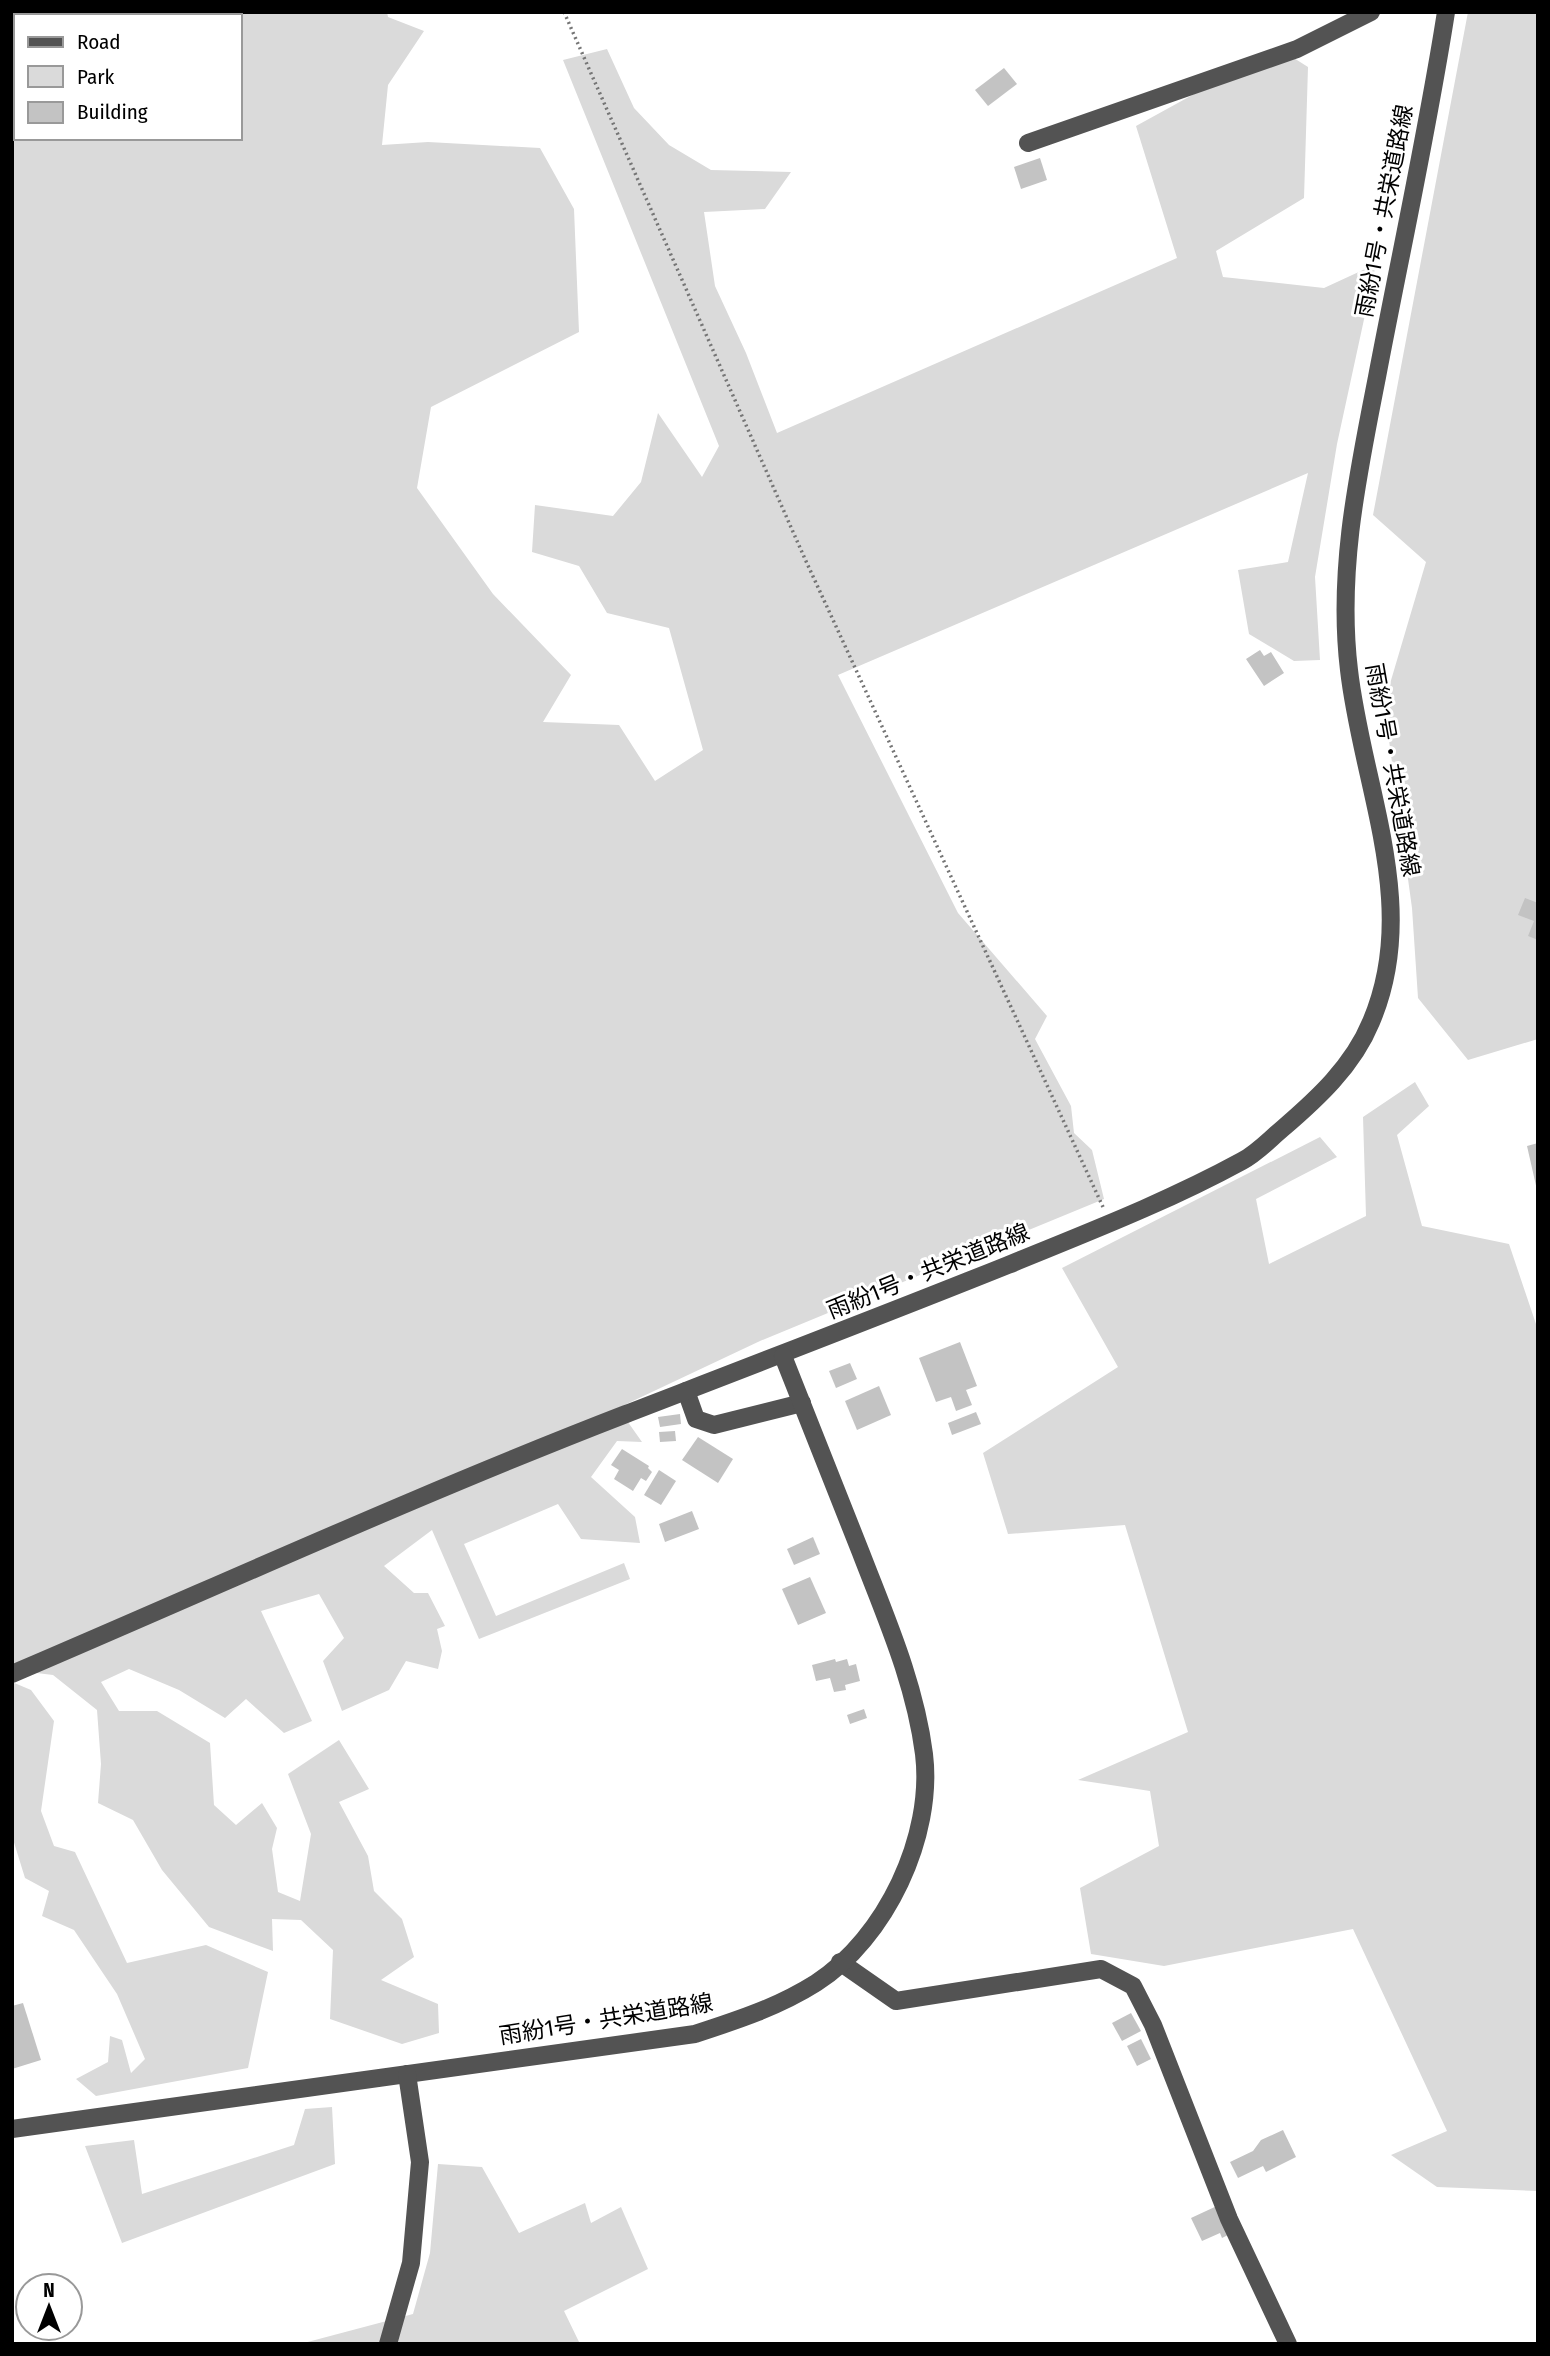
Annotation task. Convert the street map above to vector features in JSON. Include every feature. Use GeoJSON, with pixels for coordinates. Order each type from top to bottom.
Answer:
{"type":"FeatureCollection","features":[{"type":"Feature","properties":{"kind":"street"},"geometry":{"type":"LineString","coordinates":[[1028,142],[1297,49],[1371,12]]}},
{"type":"Feature","properties":{"kind":"street","name":"雨紛1号・共栄道路線"},"geometry":{"type":"LineString","coordinates":[[12,2129],[695,2034],[759,2014],[818,1982],[872,1932],[900,1884],[914,1848],[923,1799],[924,1756],[916,1707],[898,1647],[783,1356],[1110,1223],[1249,1158],[1317,1099],[1348,1062],[1371,1024],[1388,958],[1391,904],[1386,850],[1366,770],[1349,673],[1345,616],[1347,555],[1364,445],[1446,12]]}},
{"type":"Feature","properties":{"kind":"street"},"geometry":{"type":"LineString","coordinates":[[12,1675],[571,1436],[783,1356]]}},
{"type":"Feature","properties":{"kind":"street"},"geometry":{"type":"LineString","coordinates":[[686,1391],[696,1419],[714,1425],[802,1403]]}},
{"type":"Feature","properties":{"kind":"street"},"geometry":{"type":"LineString","coordinates":[[840,1962],[896,2001],[1101,1969],[1133,1986],[1153,2025],[1229,2219],[1288,2344]]}},
{"type":"Feature","properties":{"kind":"street"},"geometry":{"type":"LineString","coordinates":[[388,2344],[411,2263],[420,2162],[407,2074]]}},
{"type":"Feature","properties":{"kind":"path"},"geometry":{"type":"LineString","coordinates":[[564,12],[805,559],[1110,1223]]}},
{"type":"Feature","properties":{"kind":"green space"},"geometry":{"type":"Polygon","coordinates":[[[12,12],[387,12],[388,17],[424,31],[388,85],[382,145],[428,142],[540,148],[574,209],[579,332],[431,407],[417,488],[493,594],[571,675],[543,722],[619,725],[655,781],[703,750],[669,628],[607,613],[579,566],[532,552],[535,505],[613,516],[641,482],[658,413],[702,477],[719,446],[563,60],[607,49],[634,108],[669,145],[711,170],[791,172],[765,209],[704,212],[715,286],[746,353],[777,433],[1177,258],[1136,126],[1278,48],[1308,67],[1304,198],[1216,251],[1223,277],[1324,288],[1376,264],[1337,444],[1315,577],[1320,660],[1294,661],[1249,634],[1238,570],[1288,562],[1308,473],[838,675],[958,913],[1047,1016],[1035,1039],[1071,1106],[1074,1133],[1092,1150],[1104,1199],[760,1341],[618,1408],[642,1442],[617,1441],[591,1477],[635,1517],[640,1543],[581,1539],[558,1504],[464,1544],[496,1616],[624,1563],[630,1579],[479,1639],[432,1530],[384,1566],[414,1593],[428,1593],[445,1626],[437,1629],[442,1651],[438,1669],[406,1661],[389,1690],[342,1711],[323,1661],[344,1638],[319,1594],[261,1611],[312,1721],[284,1733],[246,1699],[225,1718],[179,1690],[129,1669],[101,1682],[119,1711],[157,1711],[210,1743],[214,1805],[236,1825],[262,1803],[277,1828],[272,1849],[278,1892],[300,1901],[311,1834],[288,1774],[339,1740],[369,1789],[339,1802],[368,1856],[374,1891],[402,1919],[414,1957],[381,1980],[438,2004],[439,2033],[402,2044],[330,2019],[333,1950],[301,1920],[272,1919],[273,1951],[209,1927],[162,1870],[133,1820],[98,1803],[101,1764],[97,1710],[53,1675],[12,1670],[12,12]]]}},
{"type":"Feature","properties":{"kind":"green space"},"geometry":{"type":"Polygon","coordinates":[[[1468,12],[1538,12],[1538,1039],[1468,1060],[1418,998],[1412,908],[1384,704],[1426,562],[1373,515],[1468,12]]]}},
{"type":"Feature","properties":{"kind":"green space"},"geometry":{"type":"Polygon","coordinates":[[[1415,1082],[1429,1106],[1397,1135],[1422,1226],[1509,1244],[1538,1330],[1538,2191],[1437,2187],[1391,2155],[1447,2131],[1353,1929],[1164,1966],[1091,1954],[1080,1888],[1159,1846],[1150,1791],[1078,1780],[1188,1732],[1125,1525],[1008,1534],[983,1453],[1118,1367],[1062,1268],[1320,1137],[1337,1157],[1256,1199],[1269,1264],[1366,1216],[1363,1117],[1415,1082]]]}},
{"type":"Feature","properties":{"kind":"green space"},"geometry":{"type":"Polygon","coordinates":[[[12,1682],[31,1690],[54,1721],[41,1811],[54,1846],[75,1852],[127,1963],[206,1945],[268,1972],[248,2068],[96,2096],[76,2079],[108,2062],[110,2036],[122,2040],[131,2073],[145,2059],[117,1994],[74,1930],[42,1916],[49,1891],[25,1878],[12,1836],[12,1682]]]}},
{"type":"Feature","properties":{"kind":"green space"},"geometry":{"type":"Polygon","coordinates":[[[332,2107],[335,2164],[122,2243],[85,2146],[134,2140],[142,2194],[294,2145],[305,2109],[332,2107]]]}},
{"type":"Feature","properties":{"kind":"green space"},"geometry":{"type":"Polygon","coordinates":[[[438,2164],[482,2167],[519,2233],[585,2203],[591,2223],[621,2207],[648,2269],[564,2311],[580,2344],[300,2344],[413,2314],[430,2253],[438,2164]]]}},
{"type":"Feature","properties":{"kind":"building"},"geometry":{"type":"Polygon","coordinates":[[[1004,68],[1017,84],[988,106],[975,90],[1004,68]]]}},
{"type":"Feature","properties":{"kind":"building"},"geometry":{"type":"Polygon","coordinates":[[[1040,158],[1047,180],[1021,189],[1014,167],[1040,158]]]}},
{"type":"Feature","properties":{"kind":"building"},"geometry":{"type":"Polygon","coordinates":[[[1260,650],[1264,656],[1271,652],[1284,673],[1264,686],[1246,659],[1260,650]]]}},
{"type":"Feature","properties":{"kind":"building"},"geometry":{"type":"Polygon","coordinates":[[[1525,898],[1538,903],[1538,940],[1528,936],[1534,921],[1518,915],[1525,898]]]}},
{"type":"Feature","properties":{"kind":"building"},"geometry":{"type":"Polygon","coordinates":[[[1538,1143],[1538,1190],[1537,1190],[1527,1146],[1538,1143]]]}},
{"type":"Feature","properties":{"kind":"building"},"geometry":{"type":"Polygon","coordinates":[[[960,1342],[977,1386],[966,1390],[972,1405],[956,1411],[951,1397],[936,1402],[919,1358],[960,1342]]]}},
{"type":"Feature","properties":{"kind":"building"},"geometry":{"type":"Polygon","coordinates":[[[850,1363],[857,1379],[836,1388],[829,1371],[850,1363]]]}},
{"type":"Feature","properties":{"kind":"building"},"geometry":{"type":"Polygon","coordinates":[[[879,1386],[891,1415],[857,1430],[845,1401],[879,1386]]]}},
{"type":"Feature","properties":{"kind":"building"},"geometry":{"type":"Polygon","coordinates":[[[976,1412],[981,1424],[952,1435],[948,1423],[976,1412]]]}},
{"type":"Feature","properties":{"kind":"building"},"geometry":{"type":"Polygon","coordinates":[[[680,1414],[681,1424],[660,1427],[658,1417],[680,1414]]]}},
{"type":"Feature","properties":{"kind":"building"},"geometry":{"type":"Polygon","coordinates":[[[675,1431],[676,1441],[660,1442],[659,1432],[675,1431]]]}},
{"type":"Feature","properties":{"kind":"building"},"geometry":{"type":"Polygon","coordinates":[[[698,1437],[733,1459],[718,1483],[682,1460],[698,1437]]]}},
{"type":"Feature","properties":{"kind":"building"},"geometry":{"type":"Polygon","coordinates":[[[622,1449],[649,1466],[652,1472],[646,1481],[641,1478],[633,1491],[614,1479],[619,1470],[611,1465],[622,1449]]]}},
{"type":"Feature","properties":{"kind":"building"},"geometry":{"type":"Polygon","coordinates":[[[659,1470],[676,1481],[661,1505],[644,1495],[659,1470]]]}},
{"type":"Feature","properties":{"kind":"building"},"geometry":{"type":"Polygon","coordinates":[[[692,1511],[699,1529],[665,1542],[659,1524],[692,1511]]]}},
{"type":"Feature","properties":{"kind":"building"},"geometry":{"type":"Polygon","coordinates":[[[813,1537],[820,1554],[794,1565],[787,1549],[813,1537]]]}},
{"type":"Feature","properties":{"kind":"building"},"geometry":{"type":"Polygon","coordinates":[[[810,1577],[826,1613],[798,1625],[782,1589],[810,1577]]]}},
{"type":"Feature","properties":{"kind":"building"},"geometry":{"type":"Polygon","coordinates":[[[835,1659],[836,1662],[847,1659],[849,1666],[856,1664],[860,1681],[845,1685],[846,1690],[834,1692],[830,1678],[816,1681],[812,1665],[835,1659]]]}},
{"type":"Feature","properties":{"kind":"building"},"geometry":{"type":"Polygon","coordinates":[[[864,1709],[867,1718],[850,1724],[847,1715],[864,1709]]]}},
{"type":"Feature","properties":{"kind":"building"},"geometry":{"type":"Polygon","coordinates":[[[23,2003],[41,2060],[12,2069],[12,2006],[23,2003]]]}},
{"type":"Feature","properties":{"kind":"building"},"geometry":{"type":"Polygon","coordinates":[[[1131,2013],[1141,2031],[1122,2041],[1112,2023],[1131,2013]]]}},
{"type":"Feature","properties":{"kind":"building"},"geometry":{"type":"Polygon","coordinates":[[[1141,2039],[1151,2059],[1137,2066],[1127,2046],[1141,2039]]]}},
{"type":"Feature","properties":{"kind":"building"},"geometry":{"type":"Polygon","coordinates":[[[1283,2130],[1296,2157],[1266,2172],[1263,2166],[1238,2178],[1230,2162],[1253,2151],[1261,2140],[1283,2130]]]}},
{"type":"Feature","properties":{"kind":"building"},"geometry":{"type":"Polygon","coordinates":[[[1219,2205],[1232,2233],[1222,2238],[1220,2233],[1202,2241],[1191,2218],[1219,2205]]]}}]}
